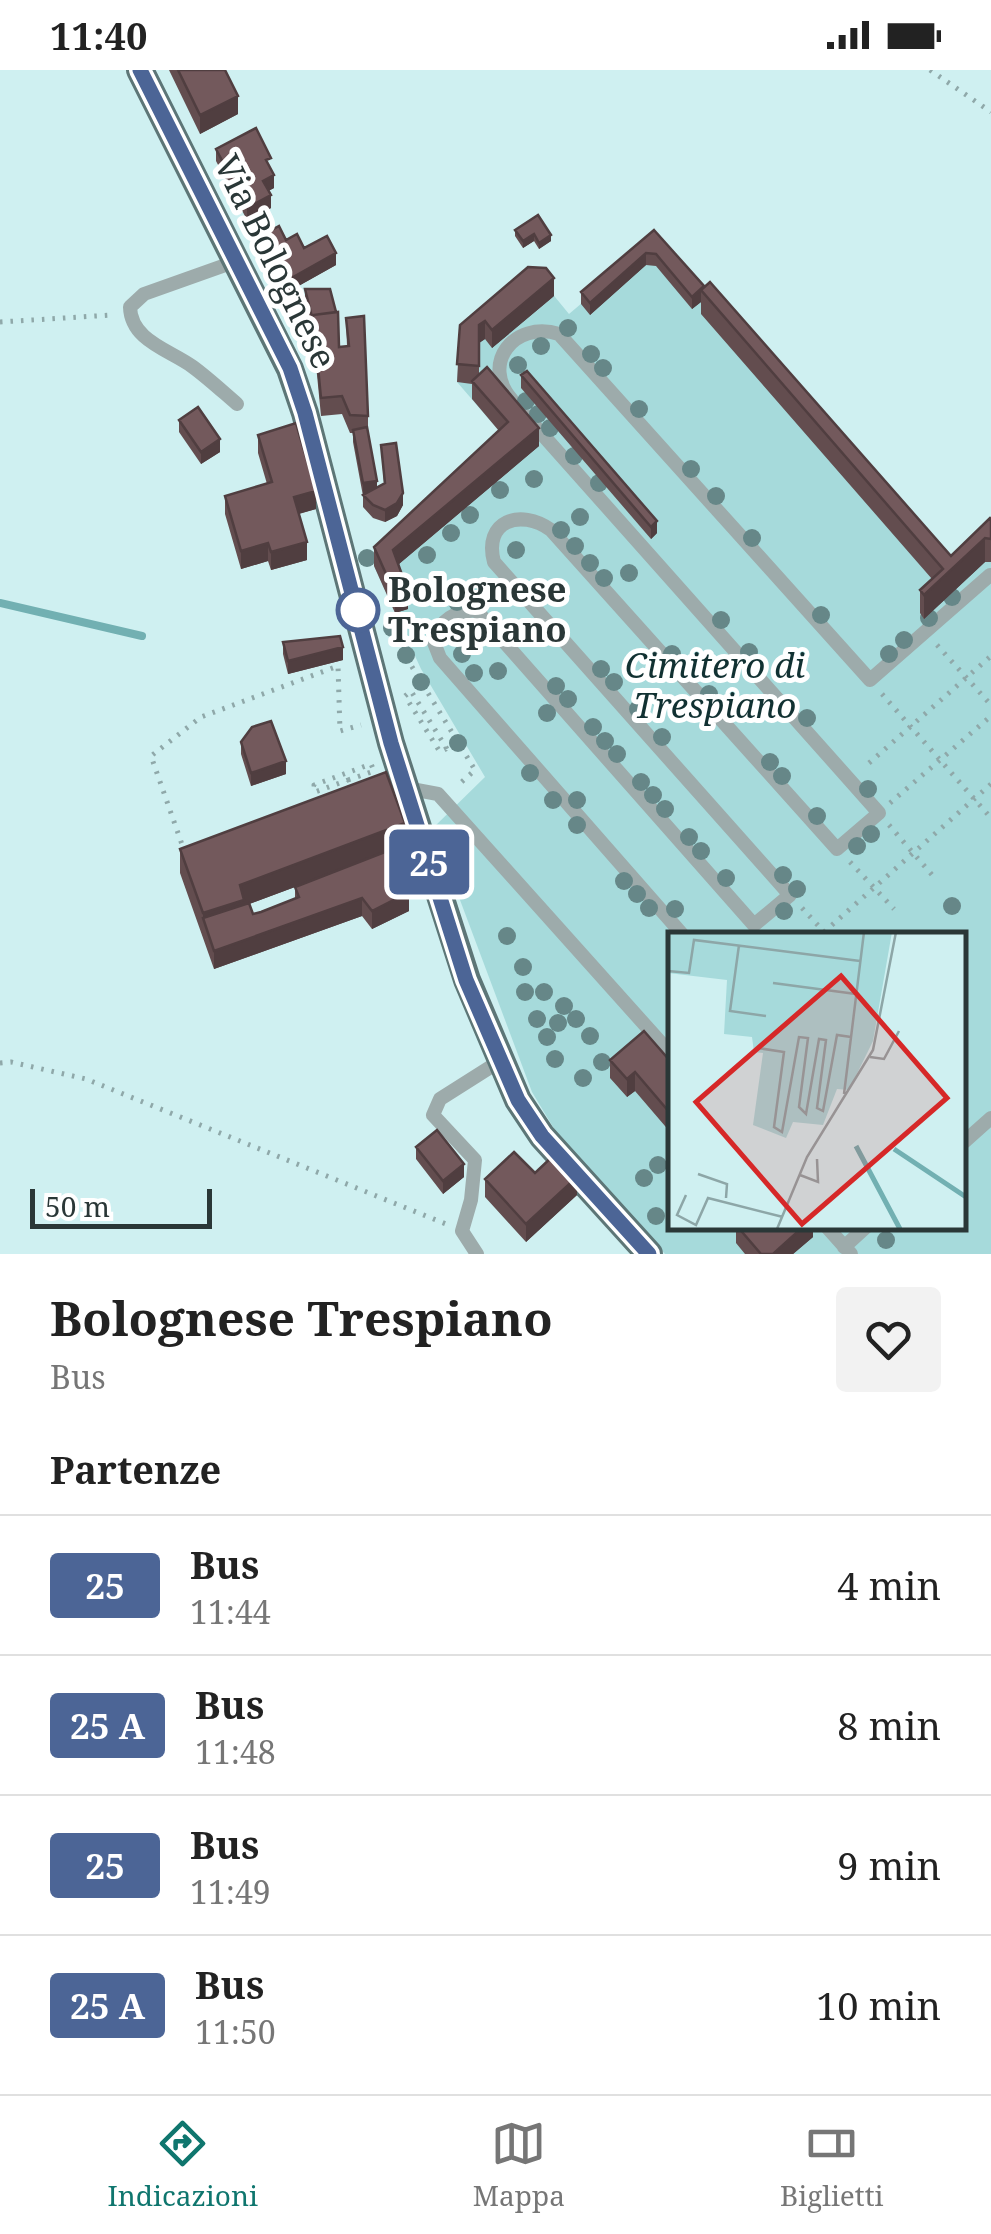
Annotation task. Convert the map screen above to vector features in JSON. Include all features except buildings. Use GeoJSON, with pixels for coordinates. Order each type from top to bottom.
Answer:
{"type":"FeatureCollection","features":[{"type":"Feature","properties":{"kind":"main road","name":"Via Bolognese"},"geometry":{"type":"LineString","coordinates":[[140,70],[290,368],[391,743],[396,781],[466,980],[500,1061],[518,1100],[542,1136],[649,1254]]}},
{"type":"Feature","properties":{"kind":"lane"},"geometry":{"type":"LineString","coordinates":[[234,262],[144,294],[130,307],[130,314],[146,340],[192,366],[237,404]]}},
{"type":"Feature","properties":{"kind":"lane"},"geometry":{"type":"LineString","coordinates":[[680,932],[440,658],[433,640],[440,624],[458,612],[476,610],[754,925],[790,895],[494,562],[490,547],[493,536],[506,523],[521,516],[550,530],[837,849],[879,813],[506,393],[499,366],[506,349],[524,332],[541,329],[560,334],[870,680],[990,575]]}},
{"type":"Feature","properties":{"kind":"lane"},"geometry":{"type":"LineString","coordinates":[[396,781],[438,794],[668,1048]]}},
{"type":"Feature","properties":{"kind":"lane"},"geometry":{"type":"LineString","coordinates":[[477,1254],[462,1231],[471,1200],[474,1160],[432,1115],[440,1099],[500,1061]]}},
{"type":"Feature","properties":{"kind":"lane"},"geometry":{"type":"LineString","coordinates":[[966,1140],[991,1118]]}},
{"type":"Feature","properties":{"kind":"lane"},"geometry":{"type":"LineString","coordinates":[[829,1229],[847,1250],[864,1229]]}},
{"type":"Feature","properties":{"kind":"path"},"geometry":{"type":"LineString","coordinates":[[930,70],[991,112]]}},
{"type":"Feature","properties":{"kind":"path"},"geometry":{"type":"LineString","coordinates":[[0,322],[130,314]]}},
{"type":"Feature","properties":{"kind":"path"},"geometry":{"type":"LineString","coordinates":[[926,632],[991,705]]}},
{"type":"Feature","properties":{"kind":"path"},"geometry":{"type":"LineString","coordinates":[[869,763],[991,656]]}},
{"type":"Feature","properties":{"kind":"path"},"geometry":{"type":"LineString","coordinates":[[189,864],[151,756],[176,736],[201,717],[338,666],[340,731],[372,722]]}},
{"type":"Feature","properties":{"kind":"path"},"geometry":{"type":"LineString","coordinates":[[870,680],[991,818]]}},
{"type":"Feature","properties":{"kind":"path"},"geometry":{"type":"LineString","coordinates":[[447,749],[411,691],[404,696],[440,752],[447,749],[458,742]]}},
{"type":"Feature","properties":{"kind":"path"},"geometry":{"type":"LineString","coordinates":[[933,876],[879,813],[991,716]]}},
{"type":"Feature","properties":{"kind":"path"},"geometry":{"type":"LineString","coordinates":[[310,802],[350,783],[372,768],[314,785],[315,792],[350,783],[396,781]]}},
{"type":"Feature","properties":{"kind":"path"},"geometry":{"type":"LineString","coordinates":[[826,932],[991,784]]}},
{"type":"Feature","properties":{"kind":"path"},"geometry":{"type":"LineString","coordinates":[[837,849],[894,908]]}},
{"type":"Feature","properties":{"kind":"path"},"geometry":{"type":"LineString","coordinates":[[790,895],[824,932]]}},
{"type":"Feature","properties":{"kind":"path"},"geometry":{"type":"LineString","coordinates":[[0,1064],[12,1062],[86,1078],[462,1231]]}},
{"type":"Feature","properties":{"kind":"green space","name":"Cimitero di Trespiano"},"geometry":{"type":"Polygon","coordinates":[[[654,242],[950,579],[991,543],[991,1254],[665,1254],[559,1137],[532,1092],[433,828],[485,777],[421,669],[374,566],[508,441],[457,382],[460,343],[546,286],[569,314],[654,242]]]}},
{"type":"Feature","properties":{"kind":"waterway"},"geometry":{"type":"LineString","coordinates":[[0,603],[142,636]]}},
{"type":"Feature","properties":{"kind":"bus line","name":"25"},"geometry":{"type":"LineString","coordinates":[[140,70],[290,368],[391,743],[466,980],[500,1061],[518,1100],[542,1136],[649,1254]]}},
{"type":"Feature","properties":{"kind":"place","name":"Bolognese Trespiano"},"geometry":{"type":"Point","coordinates":[358,610]}}]}
